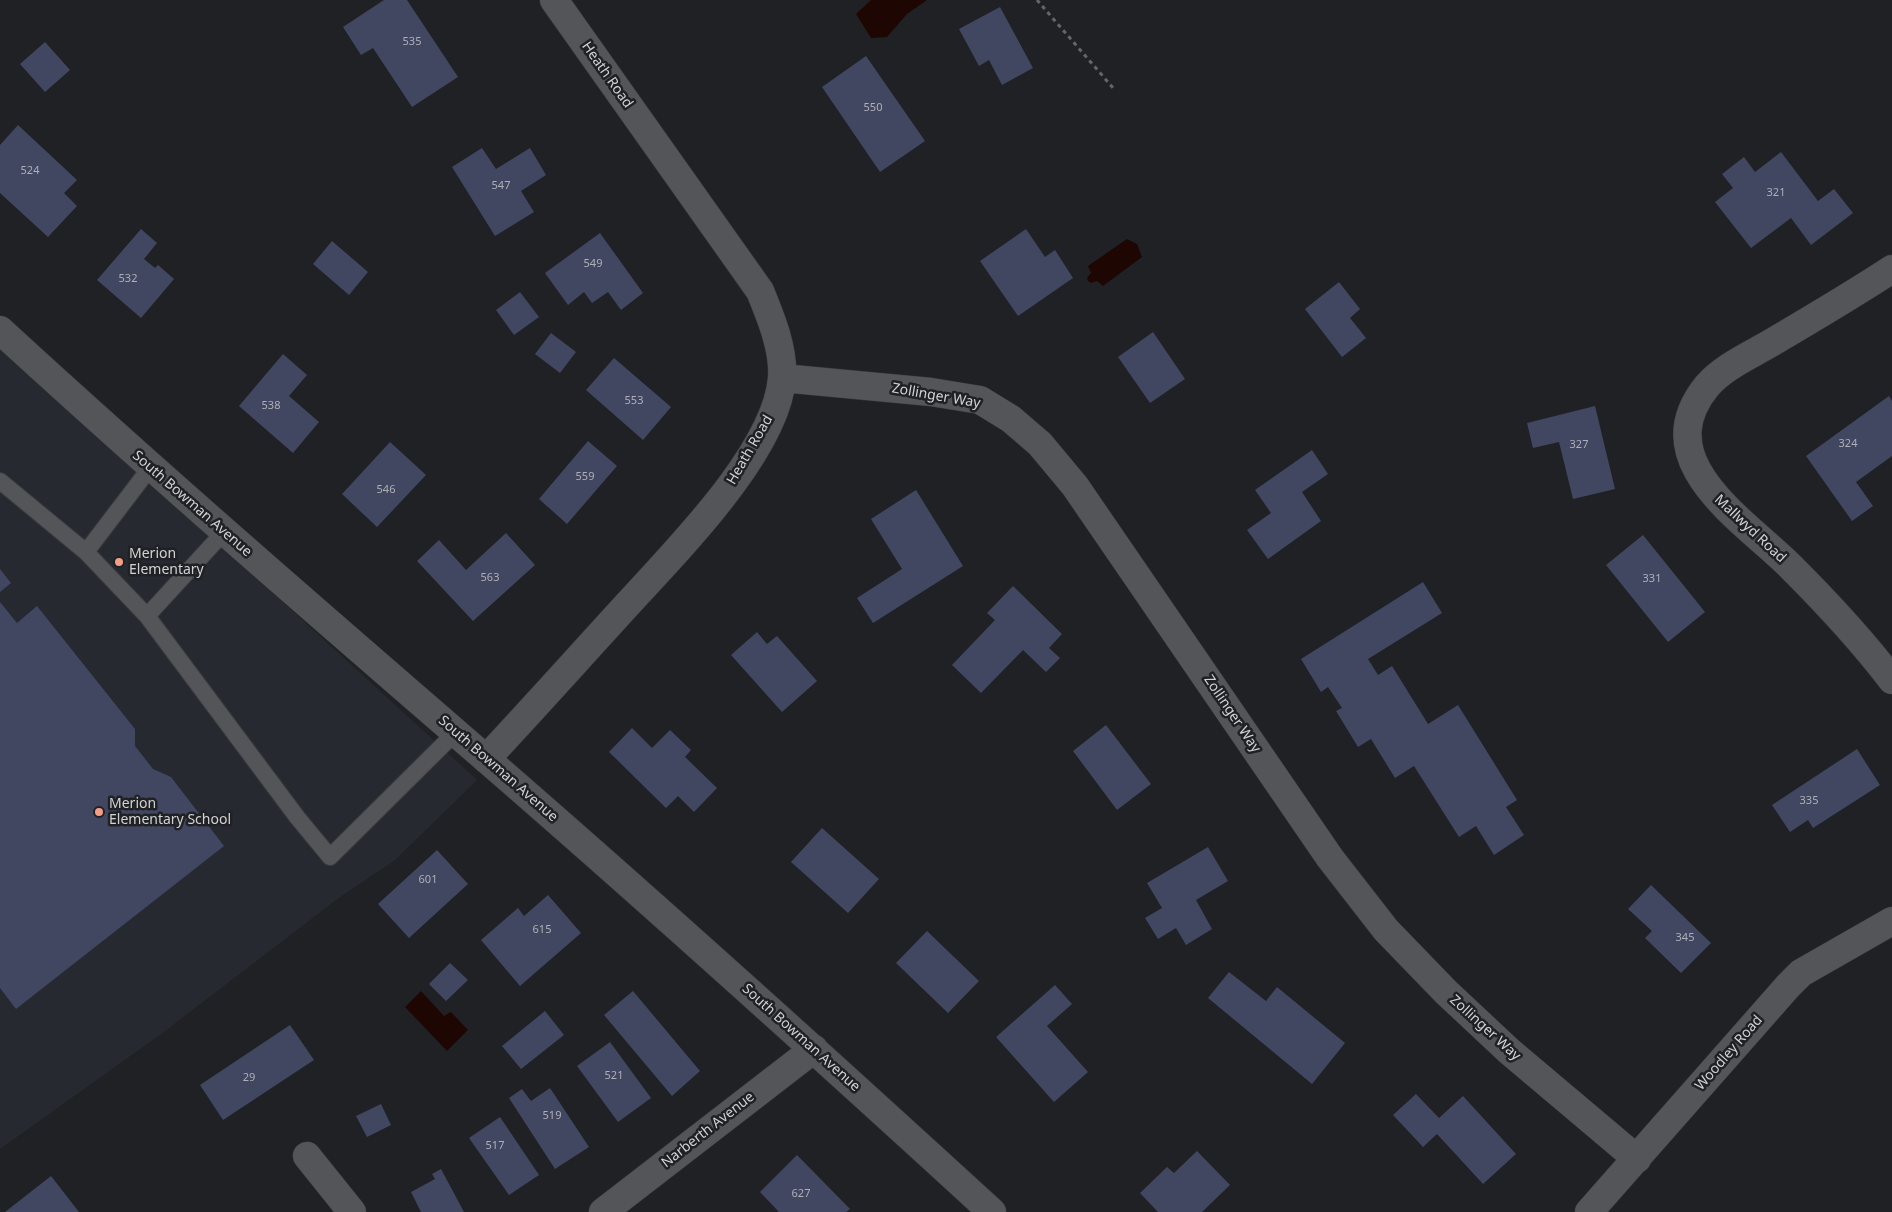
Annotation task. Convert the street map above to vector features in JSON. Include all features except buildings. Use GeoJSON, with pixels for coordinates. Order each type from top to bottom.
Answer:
{"type":"FeatureCollection","features":[{"type":"Feature","properties":{"kind":"street","name":"Heath Road"},"geometry":{"type":"LineString","coordinates":[[486,759],[708,515],[743,468],[764,431],[777,402],[782,378],[780,350],[771,318],[760,291],[554,0]]}},
{"type":"Feature","properties":{"kind":"street","name":"Mallwyd Road"},"geometry":{"type":"LineString","coordinates":[[1892,269],[1841,302],[1725,370],[1707,386],[1689,418],[1692,456],[1701,479],[1715,498],[1791,567],[1892,680]]}},
{"type":"Feature","properties":{"kind":"street","name":"South Bowman Avenue"},"geometry":{"type":"LineString","coordinates":[[0,330],[150,468],[486,759],[814,1049],[992,1212]]}},
{"type":"Feature","properties":{"kind":"street","name":"Zollinger Way"},"geometry":{"type":"LineString","coordinates":[[782,378],[922,391],[980,400],[1011,419],[1040,444],[1075,486],[1324,850],[1386,930],[1446,992],[1509,1051],[1637,1159]]}},
{"type":"Feature","properties":{"kind":"street","name":"Woodley Road"},"geometry":{"type":"LineString","coordinates":[[1589,1212],[1802,973],[1892,921]]}},
{"type":"Feature","properties":{"kind":"street","name":"Narberth Avenue"},"geometry":{"type":"LineString","coordinates":[[603,1212],[814,1049]]}},
{"type":"Feature","properties":{"kind":"street"},"geometry":{"type":"LineString","coordinates":[[307,1156],[352,1212]]}},
{"type":"Feature","properties":{"kind":"lane"},"geometry":{"type":"LineString","coordinates":[[86,552],[150,468]]}},
{"type":"Feature","properties":{"kind":"lane"},"geometry":{"type":"LineString","coordinates":[[0,481],[86,552],[147,616],[297,817],[330,857],[455,733]]}},
{"type":"Feature","properties":{"kind":"lane"},"geometry":{"type":"LineString","coordinates":[[147,616],[224,532]]}},
{"type":"Feature","properties":{"kind":"path"},"geometry":{"type":"LineString","coordinates":[[1037,0],[1114,89]]}},
{"type":"Feature","properties":{"kind":"shaded area"},"geometry":{"type":"Polygon","coordinates":[[[871,0],[927,0],[907,14],[887,37],[871,38],[856,14],[871,0]]]}},
{"type":"Feature","properties":{"kind":"shaded area"},"geometry":{"type":"Polygon","coordinates":[[[1127,239],[1137,244],[1142,257],[1103,286],[1097,281],[1091,283],[1088,281],[1087,278],[1091,273],[1088,266],[1127,239]]]}},
{"type":"Feature","properties":{"kind":"shaded area","name":"Merion Elementary"},"geometry":{"type":"Polygon","coordinates":[[[0,343],[477,780],[395,860],[340,897],[161,1034],[0,1149],[0,343]]]}},
{"type":"Feature","properties":{"kind":"shaded area"},"geometry":{"type":"Polygon","coordinates":[[[421,991],[444,1016],[451,1012],[468,1030],[447,1051],[405,1007],[421,991]]]}},
{"type":"Feature","properties":{"kind":"place","name":"Merion Elementary"},"geometry":{"type":"Point","coordinates":[119,562]}},
{"type":"Feature","properties":{"kind":"place","name":"Merion Elementary School"},"geometry":{"type":"Point","coordinates":[99,812]}}]}
